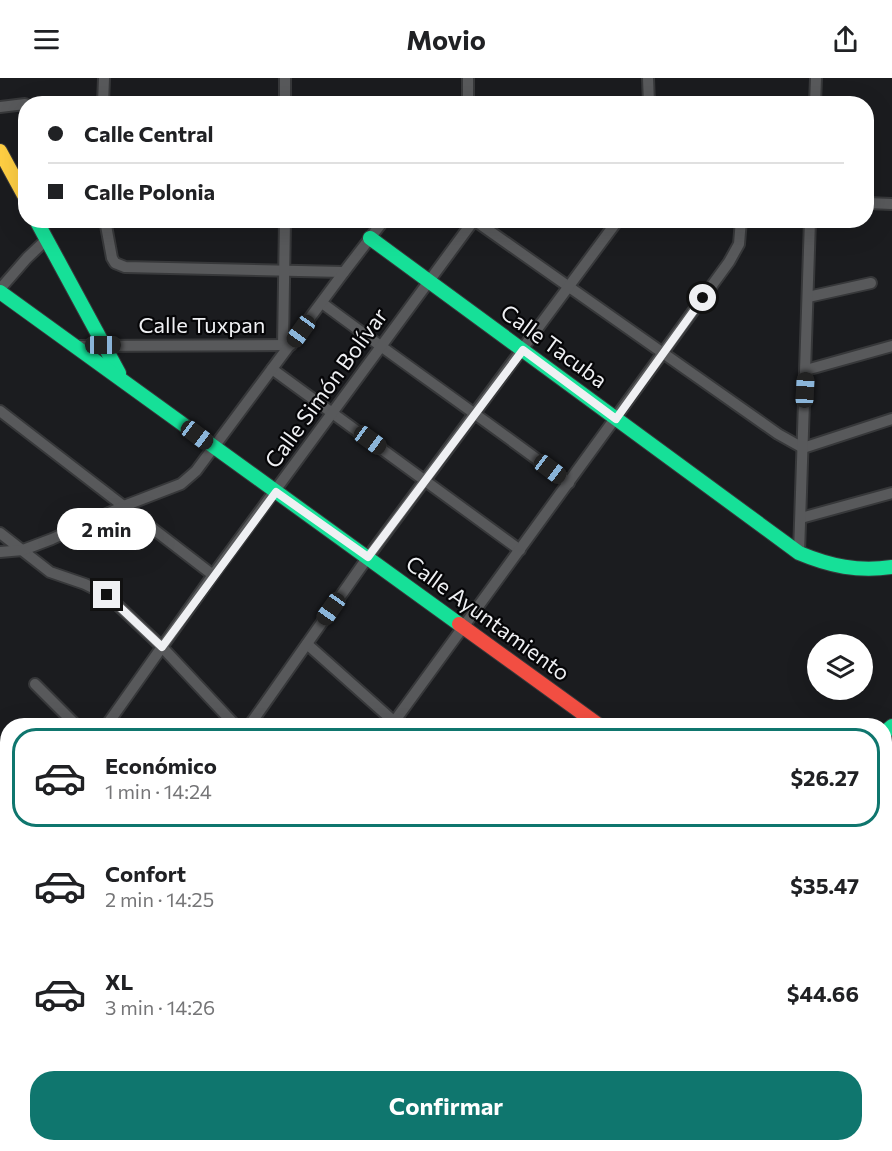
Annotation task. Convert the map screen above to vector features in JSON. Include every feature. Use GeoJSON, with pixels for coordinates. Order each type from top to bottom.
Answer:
{"type":"FeatureCollection","features":[{"type":"Feature","properties":{"kind":"street"},"geometry":{"type":"LineString","coordinates":[[104,78],[104,96]]}},
{"type":"Feature","properties":{"kind":"street"},"geometry":{"type":"LineString","coordinates":[[285,78],[285,96]]}},
{"type":"Feature","properties":{"kind":"street"},"geometry":{"type":"LineString","coordinates":[[468,78],[468,96]]}},
{"type":"Feature","properties":{"kind":"street"},"geometry":{"type":"LineString","coordinates":[[648,78],[649,96]]}},
{"type":"Feature","properties":{"kind":"street"},"geometry":{"type":"LineString","coordinates":[[815,96],[816,78]]}},
{"type":"Feature","properties":{"kind":"street"},"geometry":{"type":"LineString","coordinates":[[0,107],[18,105]]}},
{"type":"Feature","properties":{"kind":"street"},"geometry":{"type":"LineString","coordinates":[[0,151],[18,184]]}},
{"type":"Feature","properties":{"kind":"street"},"geometry":{"type":"LineString","coordinates":[[874,203],[892,204]]}},
{"type":"Feature","properties":{"kind":"street"},"geometry":{"type":"LineString","coordinates":[[40,228],[123,380]]}},
{"type":"Feature","properties":{"kind":"street"},"geometry":{"type":"LineString","coordinates":[[106,228],[112,258],[120,265],[344,272]]}},
{"type":"Feature","properties":{"kind":"street"},"geometry":{"type":"LineString","coordinates":[[285,228],[287,345]]}},
{"type":"Feature","properties":{"kind":"street"},"geometry":{"type":"LineString","coordinates":[[0,552],[24,550],[124,506],[181,484],[196,471],[272,369],[287,345],[322,303],[378,228]]}},
{"type":"Feature","properties":{"kind":"street","name":"Calle Simón Bolívar"},"geometry":{"type":"LineString","coordinates":[[112,718],[213,575],[468,228]]}},
{"type":"Feature","properties":{"kind":"street"},"geometry":{"type":"LineString","coordinates":[[486,228],[778,434],[803,448],[892,419]]}},
{"type":"Feature","properties":{"kind":"street"},"geometry":{"type":"LineString","coordinates":[[255,718],[368,557],[612,228]]}},
{"type":"Feature","properties":{"kind":"street"},"geometry":{"type":"LineString","coordinates":[[400,718],[735,254],[739,244],[740,228]]}},
{"type":"Feature","properties":{"kind":"street"},"geometry":{"type":"LineString","coordinates":[[799,554],[810,228]]}},
{"type":"Feature","properties":{"kind":"street","name":"Calle Tacuba"},"geometry":{"type":"LineString","coordinates":[[370,238],[799,554],[832,567],[847,569],[892,567]]}},
{"type":"Feature","properties":{"kind":"street"},"geometry":{"type":"LineString","coordinates":[[0,291],[15,271],[46,240]]}},
{"type":"Feature","properties":{"kind":"street"},"geometry":{"type":"LineString","coordinates":[[808,297],[871,284]]}},
{"type":"Feature","properties":{"kind":"street","name":"Calle Ayuntamiento"},"geometry":{"type":"LineString","coordinates":[[0,291],[589,718]]}},
{"type":"Feature","properties":{"kind":"street"},"geometry":{"type":"LineString","coordinates":[[322,303],[569,483]]}},
{"type":"Feature","properties":{"kind":"street","name":"Calle Tuxpan"},"geometry":{"type":"LineString","coordinates":[[76,346],[287,345]]}},
{"type":"Feature","properties":{"kind":"street"},"geometry":{"type":"LineString","coordinates":[[806,370],[892,346]]}},
{"type":"Feature","properties":{"kind":"street"},"geometry":{"type":"LineString","coordinates":[[272,369],[520,550]]}},
{"type":"Feature","properties":{"kind":"street"},"geometry":{"type":"LineString","coordinates":[[0,411],[213,575]]}},
{"type":"Feature","properties":{"kind":"street"},"geometry":{"type":"LineString","coordinates":[[801,518],[892,494]]}},
{"type":"Feature","properties":{"kind":"street"},"geometry":{"type":"LineString","coordinates":[[0,533],[50,572],[85,584],[107,595],[162,647],[229,718]]}},
{"type":"Feature","properties":{"kind":"street"},"geometry":{"type":"LineString","coordinates":[[307,644],[387,718]]}},
{"type":"Feature","properties":{"kind":"street"},"geometry":{"type":"LineString","coordinates":[[35,684],[69,718]]}},
{"type":"Feature","properties":{"kind":"traffic: fast"},"geometry":{"type":"LineString","coordinates":[[40,228],[119,373]]}},
{"type":"Feature","properties":{"kind":"traffic: fast"},"geometry":{"type":"LineString","coordinates":[[370,238],[799,553],[844,567],[867,569],[892,567]]}},
{"type":"Feature","properties":{"kind":"traffic: fast"},"geometry":{"type":"LineString","coordinates":[[0,292],[459,624]]}},
{"type":"Feature","properties":{"kind":"traffic: slow"},"geometry":{"type":"LineString","coordinates":[[0,151],[18,184]]}},
{"type":"Feature","properties":{"kind":"traffic: jam"},"geometry":{"type":"LineString","coordinates":[[459,624],[589,718]]}},
{"type":"Feature","properties":{"kind":"route"},"geometry":{"type":"LineString","coordinates":[[107,595],[162,647],[276,492],[368,557],[523,350],[616,419],[703,298]]}}]}
